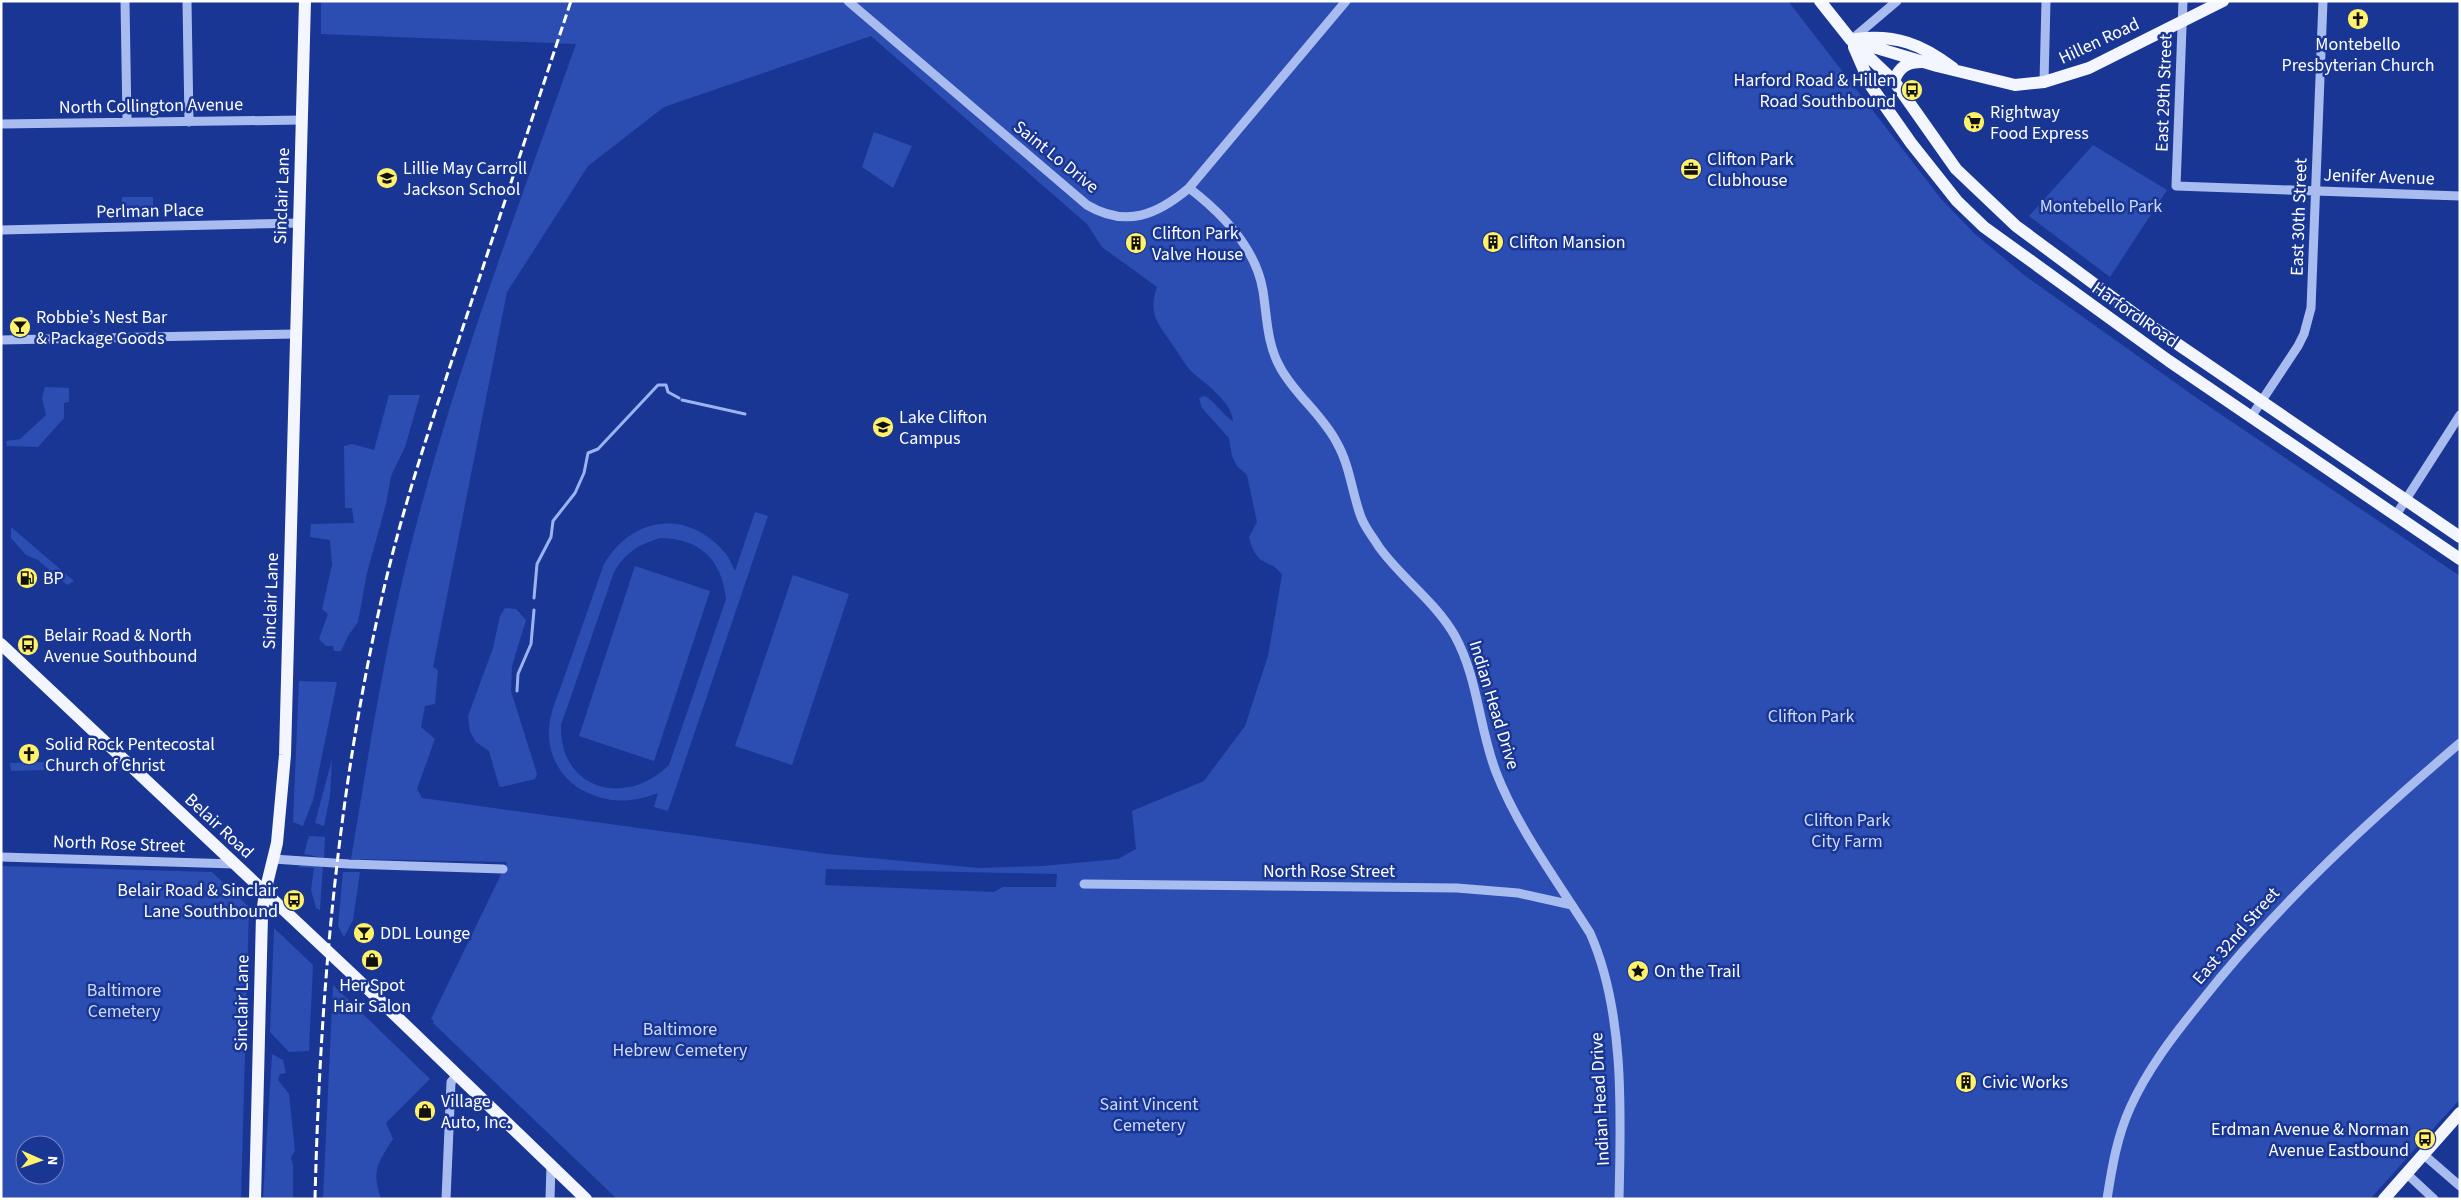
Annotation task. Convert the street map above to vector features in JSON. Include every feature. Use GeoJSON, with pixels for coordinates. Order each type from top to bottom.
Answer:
{"type":"FeatureCollection","features":[{"type":"Feature","properties":{"kind":"main road","name":"Sinclair Lane"},"geometry":{"type":"LineString","coordinates":[[255,1199],[262,915],[264,892],[273,859],[280,818],[285,754],[305,1]]}},
{"type":"Feature","properties":{"kind":"main road","name":"Harford Road"},"geometry":{"type":"LineString","coordinates":[[1820,1],[1851,40],[1894,81],[1956,169],[2015,225],[2151,326],[2406,502],[2460,537]]}},
{"type":"Feature","properties":{"kind":"main road","name":"Hillen Road"},"geometry":{"type":"LineString","coordinates":[[1851,40],[2001,84],[2015,85],[2044,82],[2089,68],[2223,1]]}},
{"type":"Feature","properties":{"kind":"main road","name":"Hillen Road"},"geometry":{"type":"LineString","coordinates":[[1851,40],[1880,37],[1899,40],[1941,58],[1955,69]]}},
{"type":"Feature","properties":{"kind":"main road","name":"Harford Road"},"geometry":{"type":"LineString","coordinates":[[1851,40],[1871,86],[1911,143],[1957,201],[1984,227],[2169,361],[2460,558]]}},
{"type":"Feature","properties":{"kind":"main road"},"geometry":{"type":"LineString","coordinates":[[1894,81],[1900,69],[1905,65],[1924,62]]}},
{"type":"Feature","properties":{"kind":"main road","name":"Belair Road"},"geometry":{"type":"LineString","coordinates":[[1,644],[586,1199]]}},
{"type":"Feature","properties":{"kind":"main road"},"geometry":{"type":"LineString","coordinates":[[2384,1199],[2460,1113]]}},
{"type":"Feature","properties":{"kind":"street"},"geometry":{"type":"LineString","coordinates":[[125,1],[127,122]]}},
{"type":"Feature","properties":{"kind":"street"},"geometry":{"type":"LineString","coordinates":[[187,1],[189,122]]}},
{"type":"Feature","properties":{"kind":"street","name":"Saint Lo Drive"},"geometry":{"type":"LineString","coordinates":[[848,1],[1066,189],[1096,210],[1118,217],[1145,214],[1164,207],[1189,188],[1346,1]]}},
{"type":"Feature","properties":{"kind":"street"},"geometry":{"type":"LineString","coordinates":[[1851,40],[1897,1]]}},
{"type":"Feature","properties":{"kind":"street"},"geometry":{"type":"LineString","coordinates":[[2044,82],[2046,1]]}},
{"type":"Feature","properties":{"kind":"street","name":"East 29th Street"},"geometry":{"type":"LineString","coordinates":[[2176,186],[2183,1]]}},
{"type":"Feature","properties":{"kind":"street","name":"East 30th Street"},"geometry":{"type":"LineString","coordinates":[[2251,417],[2298,346],[2309,318],[2314,279],[2323,1]]}},
{"type":"Feature","properties":{"kind":"street","name":"North Collington Avenue"},"geometry":{"type":"LineString","coordinates":[[1,124],[302,120]]}},
{"type":"Feature","properties":{"kind":"street","name":"Jenifer Avenue"},"geometry":{"type":"LineString","coordinates":[[2176,186],[2460,196]]}},
{"type":"Feature","properties":{"kind":"street","name":"Indian Head Drive"},"geometry":{"type":"LineString","coordinates":[[1189,188],[1227,221],[1251,256],[1263,289],[1274,355],[1281,369],[1319,416],[1339,445],[1362,519],[1369,532],[1396,569],[1439,614],[1455,636],[1468,667],[1496,773],[1525,829],[1572,905],[1597,950],[1613,1026],[1620,1114],[1619,1199]]}},
{"type":"Feature","properties":{"kind":"street","name":"Perlman Place"},"geometry":{"type":"LineString","coordinates":[[1,230],[299,223]]}},
{"type":"Feature","properties":{"kind":"street"},"geometry":{"type":"LineString","coordinates":[[1,340],[296,334]]}},
{"type":"Feature","properties":{"kind":"street"},"geometry":{"type":"LineString","coordinates":[[2396,516],[2460,415]]}},
{"type":"Feature","properties":{"kind":"street","name":"East 32nd Street"},"geometry":{"type":"LineString","coordinates":[[2107,1199],[2116,1146],[2131,1106],[2158,1059],[2187,1018],[2247,943],[2299,889],[2460,742]]}},
{"type":"Feature","properties":{"kind":"street","name":"North Rose Street"},"geometry":{"type":"LineString","coordinates":[[1,857],[235,864]]}},
{"type":"Feature","properties":{"kind":"street"},"geometry":{"type":"LineString","coordinates":[[273,859],[349,864],[503,869]]}},
{"type":"Feature","properties":{"kind":"street","name":"North Rose Street"},"geometry":{"type":"LineString","coordinates":[[1084,884],[1481,889],[1518,892],[1572,905]]}},
{"type":"Feature","properties":{"kind":"street"},"geometry":{"type":"LineString","coordinates":[[446,1199],[451,1082],[457,1075]]}},
{"type":"Feature","properties":{"kind":"street"},"geometry":{"type":"LineString","coordinates":[[2424,1154],[2460,1186]]}},
{"type":"Feature","properties":{"kind":"street"},"geometry":{"type":"LineString","coordinates":[[550,1199],[551,1165]]}},
{"type":"Feature","properties":{"kind":"street"},"geometry":{"type":"LineString","coordinates":[[2406,1173],[2434,1199]]}},
{"type":"Feature","properties":{"kind":"green space","name":"Clifton Park"},"geometry":{"type":"Polygon","coordinates":[[[321,1],[1788,1],[1942,200],[1974,233],[2024,275],[2201,401],[2460,576],[2460,1099],[2370,1199],[617,1199],[431,1019],[507,862],[351,859],[378,699],[402,580],[429,478],[488,291],[576,44],[321,34],[321,1]],[[871,36],[664,107],[588,166],[507,292],[433,667],[438,670],[435,704],[425,706],[421,727],[435,739],[417,789],[422,798],[827,854],[979,868],[1043,866],[1118,859],[1136,849],[1132,811],[1204,781],[1245,726],[1268,656],[1282,575],[1273,566],[1260,559],[1252,547],[1249,537],[1257,522],[1247,475],[1237,466],[1232,456],[1229,438],[1202,408],[1199,398],[1205,396],[1233,421],[1228,407],[1217,394],[1189,369],[1156,320],[1153,306],[1157,287],[1102,247],[1087,224],[871,36]],[[826,869],[825,885],[994,892],[1003,887],[1056,887],[1057,874],[826,869]]]}},
{"type":"Feature","properties":{"kind":"green space"},"geometry":{"type":"Polygon","coordinates":[[[874,132],[912,146],[893,188],[862,167],[874,132]]]}},
{"type":"Feature","properties":{"kind":"green space","name":"Montebello Park"},"geometry":{"type":"Polygon","coordinates":[[[2093,145],[2167,190],[2110,277],[2029,216],[2093,145]]]}},
{"type":"Feature","properties":{"kind":"green space"},"geometry":{"type":"Polygon","coordinates":[[[122,197],[153,197],[153,213],[122,213],[122,197]]]}},
{"type":"Feature","properties":{"kind":"green space"},"geometry":{"type":"Polygon","coordinates":[[[45,387],[69,388],[69,402],[64,403],[64,418],[38,447],[7,446],[6,441],[20,439],[46,415],[42,398],[45,387]]]}},
{"type":"Feature","properties":{"kind":"green space"},"geometry":{"type":"Polygon","coordinates":[[[389,395],[420,395],[405,447],[391,476],[386,504],[367,573],[358,622],[348,636],[341,651],[334,651],[333,646],[326,646],[319,639],[328,614],[322,609],[332,565],[330,540],[310,537],[311,524],[354,523],[352,508],[345,508],[344,446],[352,444],[374,450],[389,395]]]}},
{"type":"Feature","properties":{"kind":"green space"},"geometry":{"type":"Polygon","coordinates":[[[755,512],[768,516],[668,811],[654,807],[658,793],[638,799],[610,800],[592,795],[568,780],[558,766],[551,751],[550,719],[604,564],[616,548],[630,535],[646,527],[662,524],[679,524],[695,530],[711,540],[726,554],[735,571],[755,512]],[[660,538],[645,543],[628,554],[614,572],[561,725],[563,747],[571,765],[583,778],[598,786],[615,788],[634,786],[652,778],[669,765],[726,599],[724,585],[714,562],[697,547],[674,539],[660,538]]]}},
{"type":"Feature","properties":{"kind":"green space"},"geometry":{"type":"Polygon","coordinates":[[[11,527],[74,581],[67,585],[38,560],[26,555],[11,538],[11,527]]]}},
{"type":"Feature","properties":{"kind":"green space"},"geometry":{"type":"Polygon","coordinates":[[[635,566],[710,591],[654,761],[579,736],[635,566]]]}},
{"type":"Feature","properties":{"kind":"green space"},"geometry":{"type":"Polygon","coordinates":[[[793,575],[849,594],[792,765],[735,746],[793,575]]]}},
{"type":"Feature","properties":{"kind":"green space"},"geometry":{"type":"Polygon","coordinates":[[[505,608],[516,609],[526,620],[512,666],[511,691],[537,774],[535,779],[502,787],[499,786],[489,751],[476,742],[470,732],[468,716],[493,648],[500,616],[505,608]]]}},
{"type":"Feature","properties":{"kind":"green space"},"geometry":{"type":"Polygon","coordinates":[[[299,681],[337,682],[313,800],[303,826],[293,822],[299,681]]]}},
{"type":"Feature","properties":{"kind":"green space"},"geometry":{"type":"Polygon","coordinates":[[[332,759],[330,796],[324,826],[315,823],[332,759]]]}},
{"type":"Feature","properties":{"kind":"green space"},"geometry":{"type":"Polygon","coordinates":[[[48,762],[51,767],[46,770],[11,771],[10,763],[48,762]]]}},
{"type":"Feature","properties":{"kind":"green space"},"geometry":{"type":"Polygon","coordinates":[[[309,836],[325,837],[324,858],[304,854],[309,836]]]}},
{"type":"Feature","properties":{"kind":"green space"},"geometry":{"type":"Polygon","coordinates":[[[306,863],[323,865],[320,910],[316,908],[311,890],[314,868],[297,867],[306,863]]]}},
{"type":"Feature","properties":{"kind":"green space","name":"Baltimore Cemetery"},"geometry":{"type":"Polygon","coordinates":[[[1,866],[212,872],[249,907],[241,1199],[1,1199],[1,866]]]}},
{"type":"Feature","properties":{"kind":"green space"},"geometry":{"type":"Polygon","coordinates":[[[343,872],[360,872],[353,920],[344,937],[338,926],[343,872]]]}},
{"type":"Feature","properties":{"kind":"green space"},"geometry":{"type":"Polygon","coordinates":[[[274,928],[313,965],[309,1051],[289,1052],[270,1032],[274,928]]]}},
{"type":"Feature","properties":{"kind":"green space"},"geometry":{"type":"Polygon","coordinates":[[[333,985],[430,1079],[386,1123],[393,1139],[383,1154],[376,1174],[381,1199],[323,1199],[333,985]]]}},
{"type":"Feature","properties":{"kind":"green space"},"geometry":{"type":"Polygon","coordinates":[[[272,1054],[283,1060],[286,1073],[280,1074],[278,1080],[289,1094],[295,1151],[291,1157],[293,1166],[293,1199],[263,1199],[272,1054]]]}},
{"type":"Feature","properties":{"kind":"waterway"},"geometry":{"type":"LineString","coordinates":[[534,598],[537,564],[551,537],[553,521],[575,493],[584,473],[588,453],[598,449],[658,385],[666,385],[668,392],[679,398]]}},
{"type":"Feature","properties":{"kind":"waterway"},"geometry":{"type":"LineString","coordinates":[[682,400],[745,414]]}},
{"type":"Feature","properties":{"kind":"waterway"},"geometry":{"type":"LineString","coordinates":[[517,691],[518,674],[531,644],[534,610]]}},
{"type":"Feature","properties":{"kind":"railway"},"geometry":{"type":"LineString","coordinates":[[315,1199],[321,1047],[334,896],[342,821],[366,671],[399,528],[441,392],[571,1]]}},
{"type":"Feature","properties":{"kind":"place","name":"Montebello Presbyterian Church"},"geometry":{"type":"Point","coordinates":[2358,19]}},
{"type":"Feature","properties":{"kind":"place","name":"Harford Road & Hillen Road Southbound"},"geometry":{"type":"Point","coordinates":[1912,90]}},
{"type":"Feature","properties":{"kind":"place","name":"Rightway Food Express"},"geometry":{"type":"Point","coordinates":[1974,122]}},
{"type":"Feature","properties":{"kind":"place","name":"Clifton Park Clubhouse"},"geometry":{"type":"Point","coordinates":[1691,169]}},
{"type":"Feature","properties":{"kind":"place","name":"Lillie May Carroll Jackson School"},"geometry":{"type":"Point","coordinates":[387,178]}},
{"type":"Feature","properties":{"kind":"place","name":"Clifton Mansion"},"geometry":{"type":"Point","coordinates":[1493,242]}},
{"type":"Feature","properties":{"kind":"place","name":"Clifton Park Valve House"},"geometry":{"type":"Point","coordinates":[1136,243]}},
{"type":"Feature","properties":{"kind":"place","name":"Robbie’s Nest Bar & Package Goods"},"geometry":{"type":"Point","coordinates":[20,327]}},
{"type":"Feature","properties":{"kind":"place","name":"Lake Clifton Campus"},"geometry":{"type":"Point","coordinates":[883,427]}},
{"type":"Feature","properties":{"kind":"place","name":"BP"},"geometry":{"type":"Point","coordinates":[27,578]}},
{"type":"Feature","properties":{"kind":"place","name":"Belair Road & North Avenue Southbound"},"geometry":{"type":"Point","coordinates":[28,645]}},
{"type":"Feature","properties":{"kind":"place","name":"Solid Rock Pentecostal Church of Christ"},"geometry":{"type":"Point","coordinates":[29,754]}},
{"type":"Feature","properties":{"kind":"place","name":"Belair Road & Sinclair Lane Southbound"},"geometry":{"type":"Point","coordinates":[294,900]}},
{"type":"Feature","properties":{"kind":"place","name":"DDL Lounge"},"geometry":{"type":"Point","coordinates":[364,933]}},
{"type":"Feature","properties":{"kind":"place","name":"Her Spot Hair Salon"},"geometry":{"type":"Point","coordinates":[372,960]}},
{"type":"Feature","properties":{"kind":"place","name":"On the Trail"},"geometry":{"type":"Point","coordinates":[1638,971]}},
{"type":"Feature","properties":{"kind":"place","name":"Civic Works"},"geometry":{"type":"Point","coordinates":[1966,1082]}},
{"type":"Feature","properties":{"kind":"place","name":"Village Auto, Inc."},"geometry":{"type":"Point","coordinates":[425,1111]}},
{"type":"Feature","properties":{"kind":"place","name":"Erdman Avenue & Norman Avenue Eastbound"},"geometry":{"type":"Point","coordinates":[2425,1139]}},
{"type":"Feature","properties":{"kind":"park label","name":"Clifton Park City Farm"},"geometry":{"type":"Point","coordinates":[1847,830]}},
{"type":"Feature","properties":{"kind":"park label","name":"Baltimore Hebrew Cemetery"},"geometry":{"type":"Point","coordinates":[680,1039]}},
{"type":"Feature","properties":{"kind":"park label","name":"Saint Vincent Cemetery"},"geometry":{"type":"Point","coordinates":[1149,1114]}}]}
